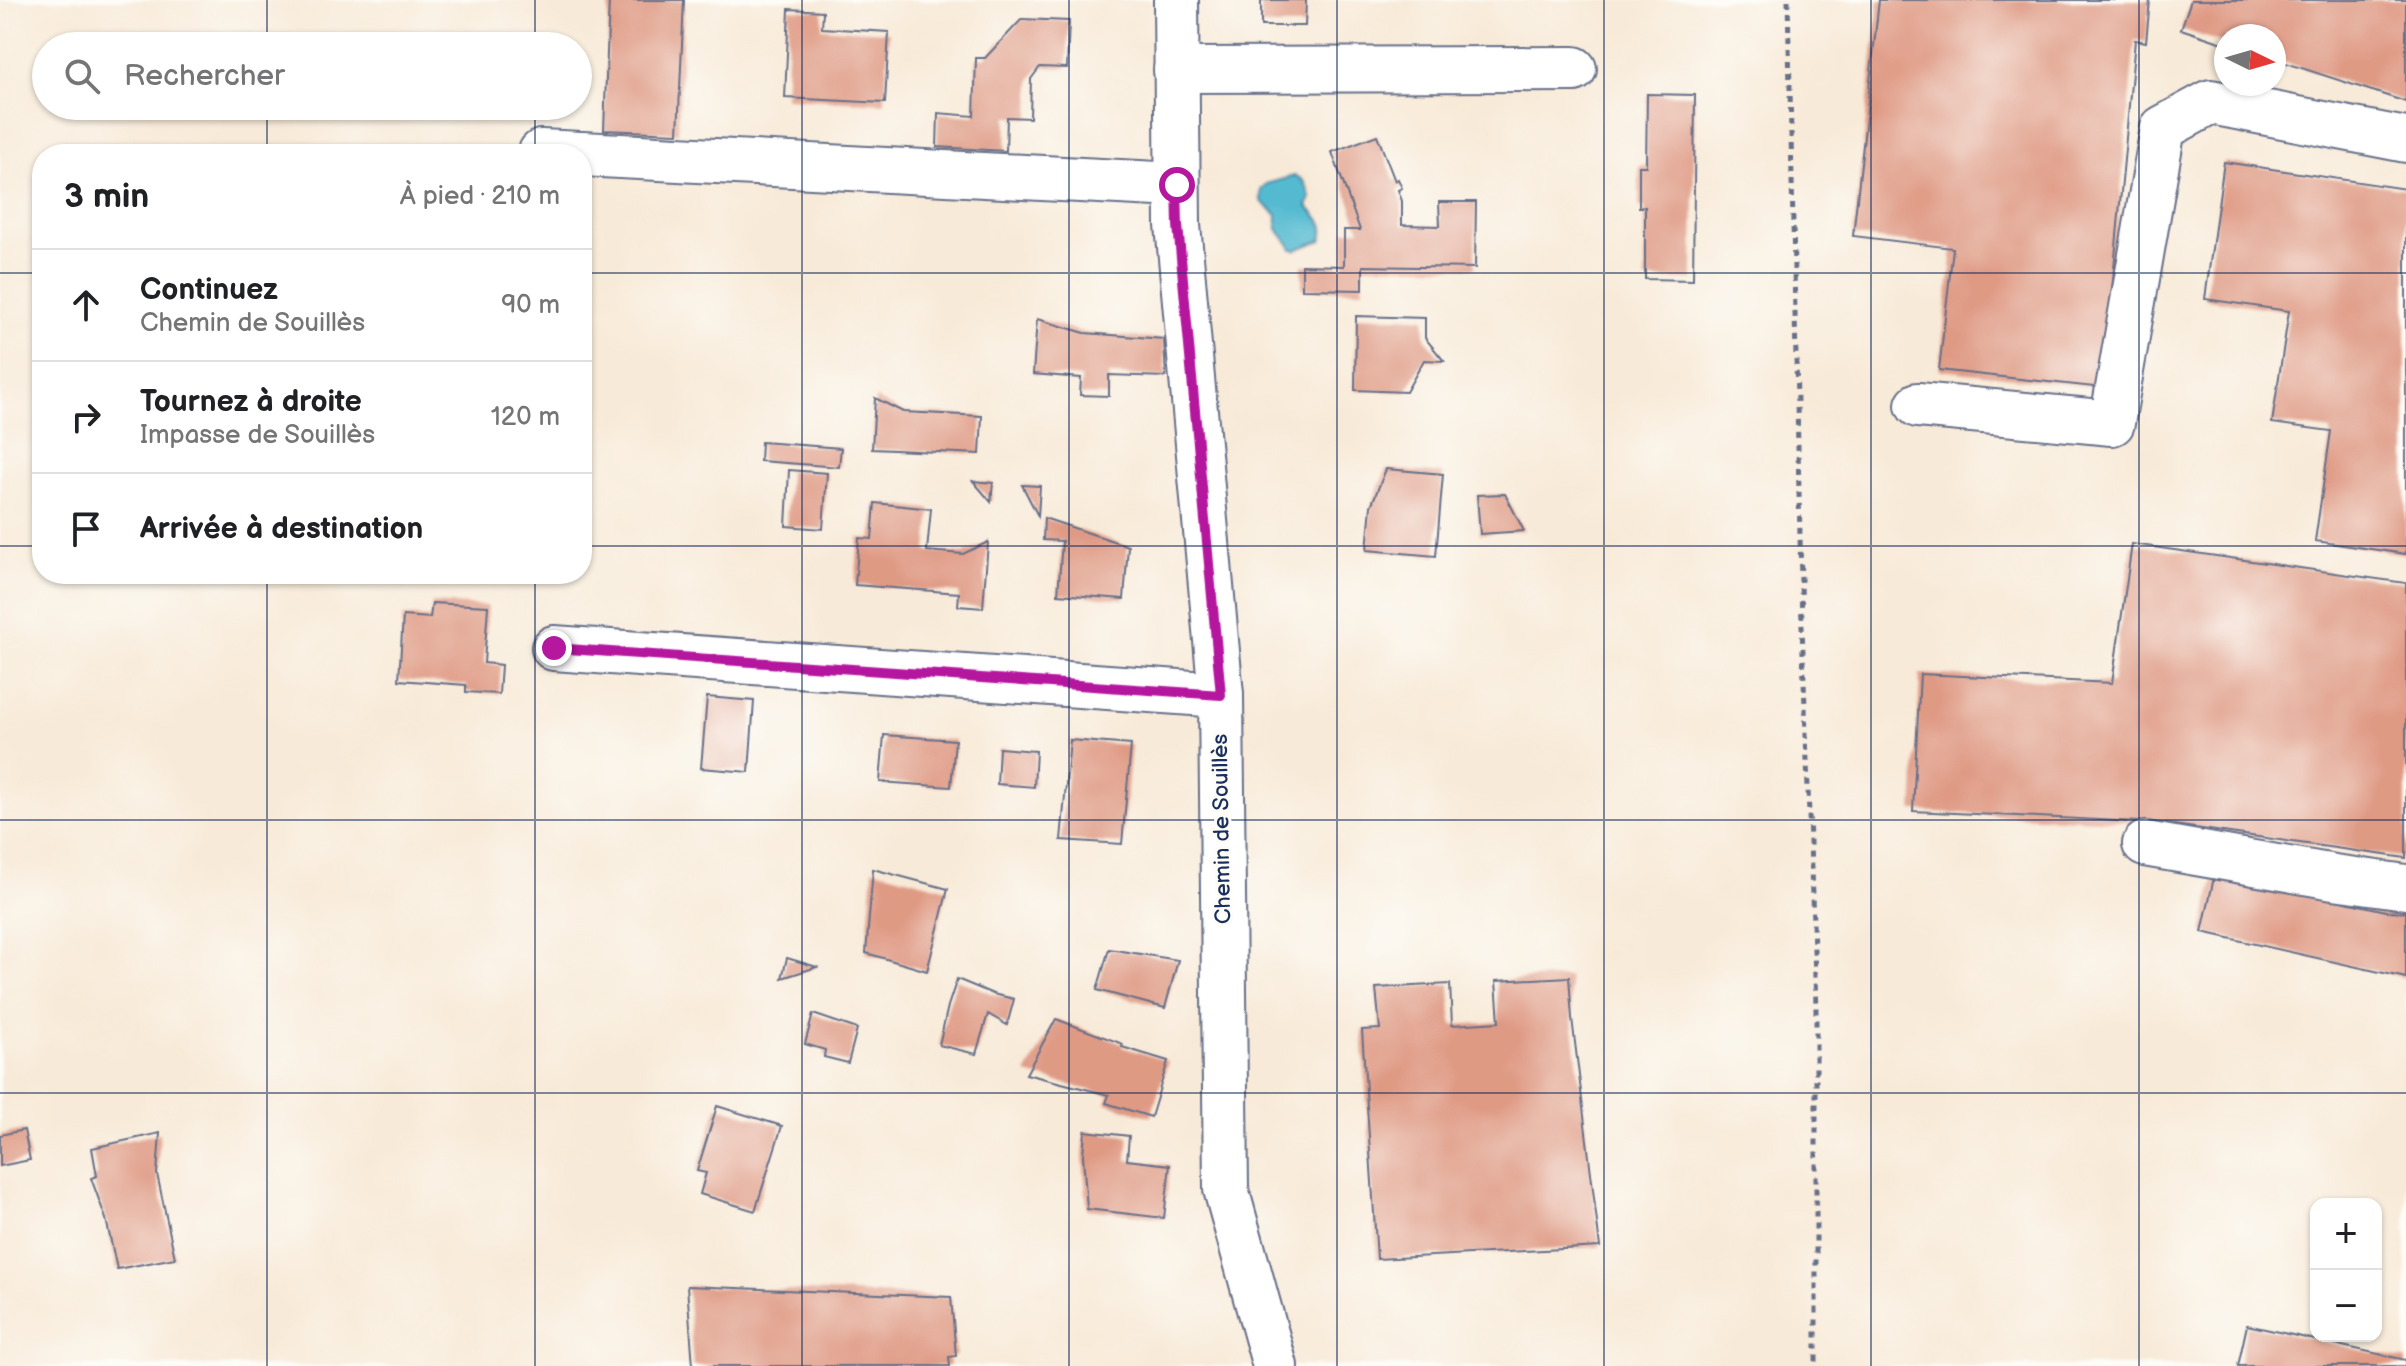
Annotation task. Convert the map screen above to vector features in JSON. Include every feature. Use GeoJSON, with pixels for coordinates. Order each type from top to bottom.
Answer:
{"type":"FeatureCollection","features":[{"type":"Feature","properties":{"kind":"street","name":"Chemin de Souillès"},"geometry":{"type":"LineString","coordinates":[[1176,0],[1177,185],[1181,256],[1221,695],[1226,1189],[1275,1366]]}},
{"type":"Feature","properties":{"kind":"street"},"geometry":{"type":"LineString","coordinates":[[1176,70],[1574,69]]}},
{"type":"Feature","properties":{"kind":"street"},"geometry":{"type":"LineString","coordinates":[[1918,405],[2112,423],[2163,128],[2211,102],[2406,140]]}},
{"type":"Feature","properties":{"kind":"street"},"geometry":{"type":"LineString","coordinates":[[592,154],[1177,185]]}},
{"type":"Feature","properties":{"kind":"street"},"geometry":{"type":"LineString","coordinates":[[554,648],[1221,695]]}},
{"type":"Feature","properties":{"kind":"street"},"geometry":{"type":"LineString","coordinates":[[2145,844],[2406,887]]}},
{"type":"Feature","properties":{"kind":"path"},"geometry":{"type":"LineString","coordinates":[[1788,0],[1802,626],[1816,1004],[1816,1366]]}},
{"type":"Feature","properties":{"kind":"water"},"geometry":{"type":"Polygon","coordinates":[[[1294,176],[1305,184],[1311,198],[1307,206],[1323,228],[1322,240],[1295,250],[1279,231],[1277,215],[1261,201],[1261,190],[1266,184],[1294,176]]]}},
{"type":"Feature","properties":{"kind":"building"},"geometry":{"type":"Polygon","coordinates":[[[609,0],[684,0],[678,133],[604,130],[609,0]]]}},
{"type":"Feature","properties":{"kind":"building"},"geometry":{"type":"Polygon","coordinates":[[[1261,0],[1306,0],[1305,26],[1261,26],[1261,0]]]}},
{"type":"Feature","properties":{"kind":"building"},"geometry":{"type":"Polygon","coordinates":[[[1879,0],[2150,0],[2146,42],[2135,40],[2103,388],[1939,370],[1953,248],[1853,236],[1879,0]]]}},
{"type":"Feature","properties":{"kind":"building"},"geometry":{"type":"Polygon","coordinates":[[[2191,0],[2406,0],[2406,102],[2286,63],[2286,24],[2214,24],[2214,40],[2181,29],[2191,0]]]}},
{"type":"Feature","properties":{"kind":"building"},"geometry":{"type":"Polygon","coordinates":[[[789,9],[823,11],[822,28],[889,32],[885,103],[785,98],[789,9]]]}},
{"type":"Feature","properties":{"kind":"building"},"geometry":{"type":"Polygon","coordinates":[[[1022,19],[1069,21],[1067,68],[1040,67],[1031,79],[1030,118],[1007,117],[1006,151],[937,147],[938,113],[974,116],[976,58],[985,58],[1022,19]]]}},
{"type":"Feature","properties":{"kind":"building"},"geometry":{"type":"Polygon","coordinates":[[[1647,94],[1695,95],[1693,280],[1645,279],[1645,207],[1639,207],[1639,166],[1646,166],[1647,94]]]}},
{"type":"Feature","properties":{"kind":"building"},"geometry":{"type":"Polygon","coordinates":[[[1377,135],[1395,181],[1398,179],[1402,188],[1398,190],[1402,201],[1402,225],[1440,226],[1439,202],[1476,202],[1475,268],[1363,266],[1363,290],[1302,289],[1302,265],[1344,266],[1344,230],[1360,230],[1332,152],[1377,135]]]}},
{"type":"Feature","properties":{"kind":"building"},"geometry":{"type":"Polygon","coordinates":[[[2224,162],[2406,189],[2406,554],[2315,541],[2331,431],[2272,423],[2289,311],[2205,299],[2224,162]]]}},
{"type":"Feature","properties":{"kind":"building"},"geometry":{"type":"Polygon","coordinates":[[[1356,316],[1425,318],[1425,338],[1444,361],[1424,360],[1406,392],[1355,390],[1356,316]]]}},
{"type":"Feature","properties":{"kind":"building"},"geometry":{"type":"Polygon","coordinates":[[[1037,319],[1085,333],[1164,339],[1166,377],[1109,375],[1109,396],[1080,395],[1081,378],[1033,374],[1037,319]]]}},
{"type":"Feature","properties":{"kind":"building"},"geometry":{"type":"Polygon","coordinates":[[[875,398],[903,412],[982,416],[980,454],[872,449],[875,398]]]}},
{"type":"Feature","properties":{"kind":"building"},"geometry":{"type":"Polygon","coordinates":[[[761,442],[841,448],[839,467],[760,461],[761,442]]]}},
{"type":"Feature","properties":{"kind":"building"},"geometry":{"type":"Polygon","coordinates":[[[1386,469],[1443,474],[1436,556],[1367,550],[1371,506],[1386,469]]]}},
{"type":"Feature","properties":{"kind":"building"},"geometry":{"type":"Polygon","coordinates":[[[789,470],[827,473],[823,529],[786,526],[789,470]]]}},
{"type":"Feature","properties":{"kind":"building"},"geometry":{"type":"Polygon","coordinates":[[[973,481],[993,483],[991,502],[973,481]]]}},
{"type":"Feature","properties":{"kind":"building"},"geometry":{"type":"Polygon","coordinates":[[[1022,485],[1040,486],[1038,516],[1022,485]]]}},
{"type":"Feature","properties":{"kind":"building"},"geometry":{"type":"Polygon","coordinates":[[[1505,494],[1524,531],[1480,534],[1477,495],[1505,494]]]}},
{"type":"Feature","properties":{"kind":"building"},"geometry":{"type":"Polygon","coordinates":[[[875,503],[931,509],[927,551],[963,554],[988,542],[983,608],[958,606],[959,593],[855,585],[859,538],[872,539],[875,503]]]}},
{"type":"Feature","properties":{"kind":"building"},"geometry":{"type":"Polygon","coordinates":[[[1044,518],[1128,546],[1124,599],[1058,594],[1062,541],[1043,540],[1044,518]]]}},
{"type":"Feature","properties":{"kind":"building"},"geometry":{"type":"Polygon","coordinates":[[[2132,544],[2406,583],[2406,858],[2160,823],[1913,811],[1920,674],[2112,683],[2132,544]]]}},
{"type":"Feature","properties":{"kind":"building"},"geometry":{"type":"Polygon","coordinates":[[[432,603],[488,606],[484,663],[501,665],[499,694],[466,692],[466,685],[399,680],[403,616],[430,618],[432,603]]]}},
{"type":"Feature","properties":{"kind":"building"},"geometry":{"type":"Polygon","coordinates":[[[707,697],[754,701],[749,772],[701,768],[707,697]]]}},
{"type":"Feature","properties":{"kind":"building"},"geometry":{"type":"Polygon","coordinates":[[[884,735],[955,740],[951,787],[880,782],[884,735]]]}},
{"type":"Feature","properties":{"kind":"building"},"geometry":{"type":"Polygon","coordinates":[[[1070,740],[1131,745],[1122,844],[1061,840],[1070,740]]]}},
{"type":"Feature","properties":{"kind":"building"},"geometry":{"type":"Polygon","coordinates":[[[999,748],[1036,751],[1034,787],[997,784],[999,748]]]}},
{"type":"Feature","properties":{"kind":"building"},"geometry":{"type":"Polygon","coordinates":[[[873,869],[948,889],[927,971],[866,953],[873,869]]]}},
{"type":"Feature","properties":{"kind":"building"},"geometry":{"type":"Polygon","coordinates":[[[2215,873],[2386,911],[2406,912],[2406,978],[2202,932],[2215,873]]]}},
{"type":"Feature","properties":{"kind":"building"},"geometry":{"type":"Polygon","coordinates":[[[1109,949],[1178,960],[1165,1008],[1097,990],[1109,949]]]}},
{"type":"Feature","properties":{"kind":"building"},"geometry":{"type":"Polygon","coordinates":[[[787,958],[817,967],[782,978],[787,958]]]}},
{"type":"Feature","properties":{"kind":"building"},"geometry":{"type":"Polygon","coordinates":[[[1569,977],[1600,1247],[1377,1259],[1362,1030],[1380,1029],[1376,988],[1450,984],[1452,1025],[1499,1022],[1496,981],[1569,977]]]}},
{"type":"Feature","properties":{"kind":"building"},"geometry":{"type":"Polygon","coordinates":[[[957,979],[1014,999],[1007,1025],[988,1014],[976,1054],[939,1045],[957,979]]]}},
{"type":"Feature","properties":{"kind":"building"},"geometry":{"type":"Polygon","coordinates":[[[813,1014],[857,1029],[848,1063],[824,1057],[825,1050],[805,1044],[813,1014]]]}},
{"type":"Feature","properties":{"kind":"building"},"geometry":{"type":"Polygon","coordinates":[[[1056,1019],[1123,1044],[1122,1047],[1168,1061],[1151,1117],[1106,1103],[1109,1095],[1026,1074],[1056,1019]]]}},
{"type":"Feature","properties":{"kind":"building"},"geometry":{"type":"Polygon","coordinates":[[[717,1106],[782,1126],[755,1211],[700,1194],[706,1173],[697,1171],[717,1106]]]}},
{"type":"Feature","properties":{"kind":"building"},"geometry":{"type":"Polygon","coordinates":[[[24,1130],[30,1160],[0,1166],[0,1135],[24,1130]]]}},
{"type":"Feature","properties":{"kind":"building"},"geometry":{"type":"Polygon","coordinates":[[[1085,1131],[1129,1136],[1127,1160],[1170,1165],[1164,1218],[1087,1209],[1083,1155],[1085,1131]]]}},
{"type":"Feature","properties":{"kind":"building"},"geometry":{"type":"Polygon","coordinates":[[[160,1133],[157,1174],[175,1258],[117,1269],[106,1219],[91,1178],[97,1176],[92,1148],[160,1133]]]}},
{"type":"Feature","properties":{"kind":"building"},"geometry":{"type":"Polygon","coordinates":[[[687,1286],[951,1297],[956,1356],[949,1357],[950,1366],[693,1366],[687,1286]]]}},
{"type":"Feature","properties":{"kind":"building"},"geometry":{"type":"Polygon","coordinates":[[[2247,1325],[2310,1339],[2310,1342],[2324,1342],[2406,1360],[2406,1366],[2238,1366],[2247,1325]]]}},
{"type":"Feature","properties":{"kind":"route"},"geometry":{"type":"LineString","coordinates":[[554,648],[1221,695],[1178,225],[1177,185]]}}]}
